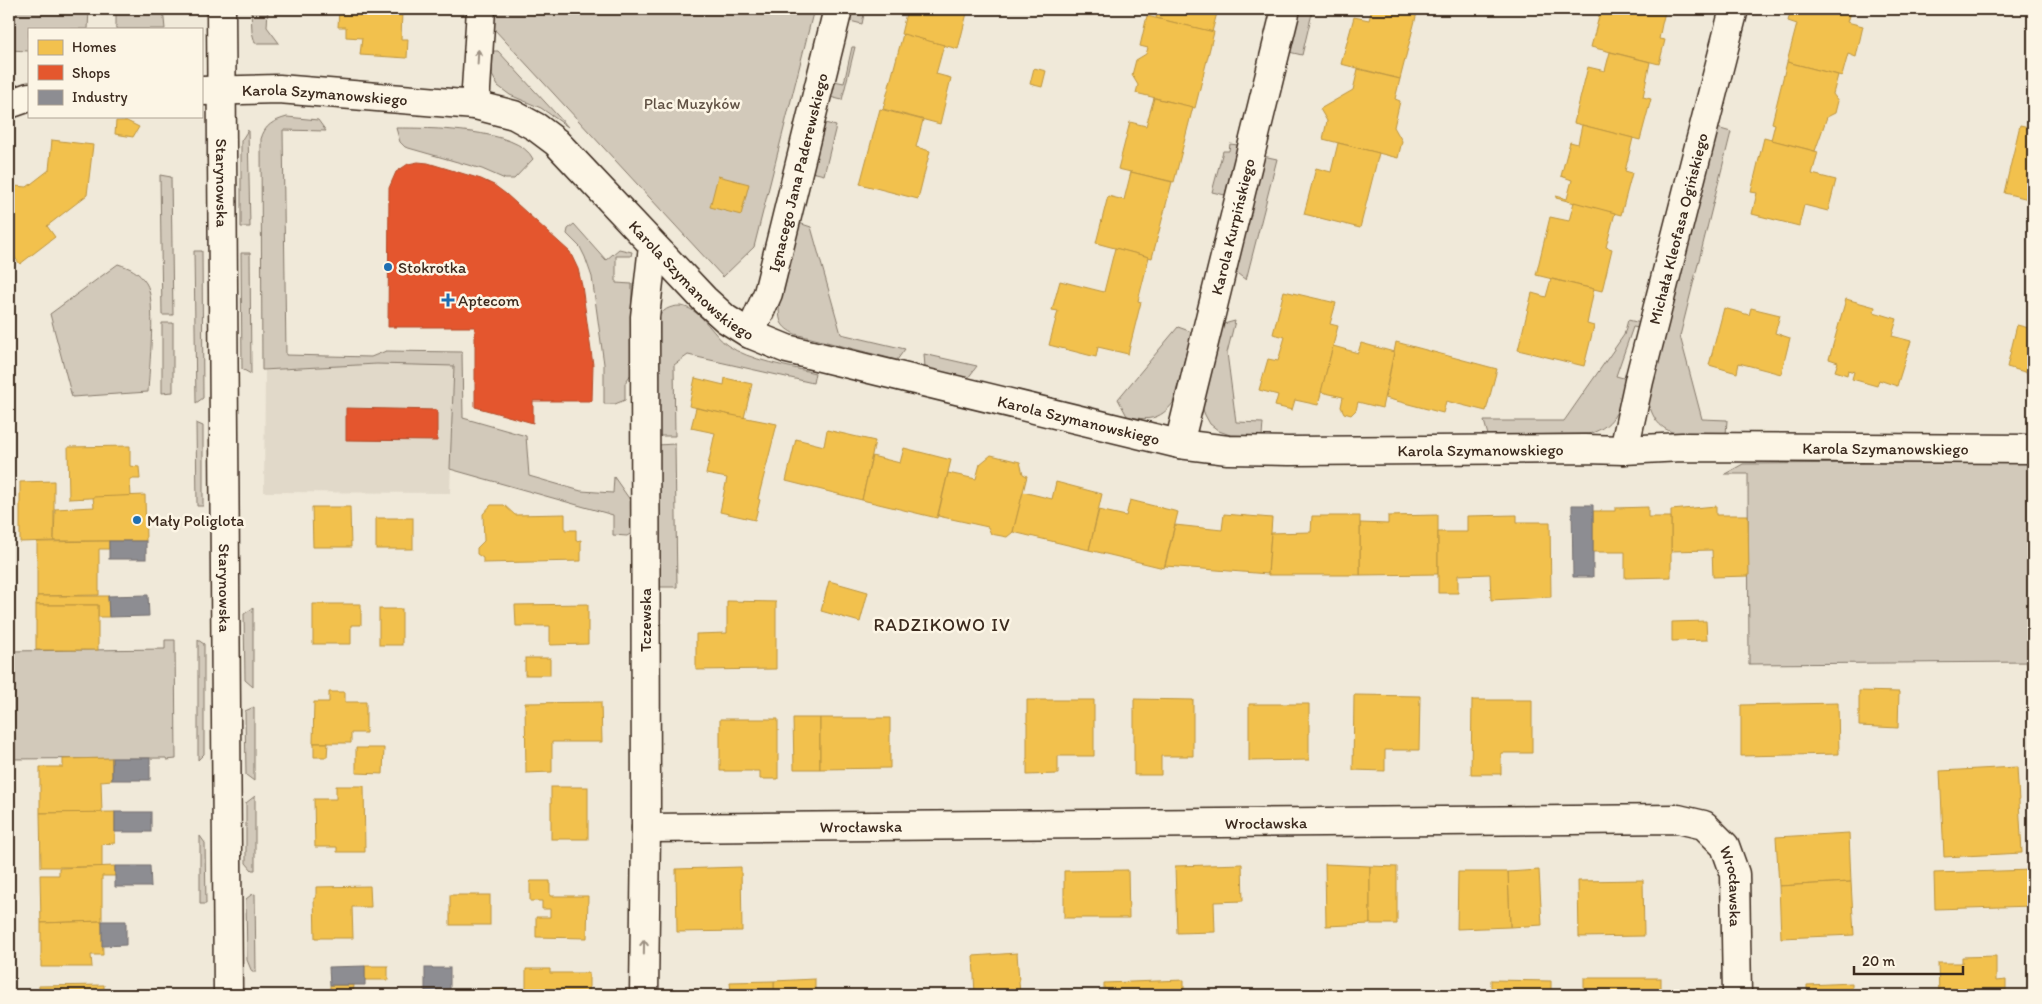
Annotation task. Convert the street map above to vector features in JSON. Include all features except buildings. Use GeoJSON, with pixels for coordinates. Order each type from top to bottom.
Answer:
{"type":"FeatureCollection","features":[{"type":"Feature","properties":{"kind":"street","name":"Starynowska"},"geometry":{"type":"LineString","coordinates":[[222,9],[211,91],[228,995]]}},
{"type":"Feature","properties":{"kind":"street"},"geometry":{"type":"LineString","coordinates":[[475,105],[481,9]]}},
{"type":"Feature","properties":{"kind":"street","name":"Ignacego Jana Paderewskiego"},"geometry":{"type":"LineString","coordinates":[[750,334],[768,293],[838,9]]}},
{"type":"Feature","properties":{"kind":"street","name":"Karola Kurpińskiego"},"geometry":{"type":"LineString","coordinates":[[1179,444],[1286,9]]}},
{"type":"Feature","properties":{"kind":"street","name":"Michała Kleofasa Ogińskiego"},"geometry":{"type":"LineString","coordinates":[[1624,450],[1638,381],[1734,9]]}},
{"type":"Feature","properties":{"kind":"street","name":"Karola Szymanowskiego"},"geometry":{"type":"LineString","coordinates":[[211,91],[279,89],[475,105],[514,115],[536,127],[556,142],[704,299],[726,319],[750,334],[787,349],[1179,444],[1228,450],[1289,452],[1624,450],[1682,447],[2033,449]]}},
{"type":"Feature","properties":{"kind":"street"},"geometry":{"type":"LineString","coordinates":[[9,104],[28,97]]}},
{"type":"Feature","properties":{"kind":"street","name":"Tczewska"},"geometry":{"type":"LineString","coordinates":[[644,995],[646,828],[645,318],[653,246]]}},
{"type":"Feature","properties":{"kind":"street","name":"Wrocławska"},"geometry":{"type":"LineString","coordinates":[[646,828],[1678,819],[1704,825],[1725,846],[1735,874],[1737,995]]}},
{"type":"Feature","properties":{"kind":"shaded area"},"geometry":{"type":"Polygon","coordinates":[[[377,364],[454,365],[450,493],[264,492],[265,370],[377,364]]]}},
{"type":"Feature","properties":{"kind":"green space"},"geometry":{"type":"Polygon","coordinates":[[[9,9],[89,9],[88,28],[28,28],[28,51],[9,50],[9,9]]]}},
{"type":"Feature","properties":{"kind":"green space"},"geometry":{"type":"Polygon","coordinates":[[[116,9],[163,9],[165,28],[116,28],[116,9]]]}},
{"type":"Feature","properties":{"kind":"green space"},"geometry":{"type":"Polygon","coordinates":[[[240,9],[268,9],[267,27],[279,43],[255,43],[252,32],[251,10],[240,9]]]}},
{"type":"Feature","properties":{"kind":"green space","name":"Plac Muzyków"},"geometry":{"type":"Polygon","coordinates":[[[495,9],[814,9],[754,247],[723,277],[494,29],[495,9]]]}},
{"type":"Feature","properties":{"kind":"green space"},"geometry":{"type":"Polygon","coordinates":[[[853,9],[865,9],[862,24],[850,21],[853,9]]]}},
{"type":"Feature","properties":{"kind":"green space"},"geometry":{"type":"Polygon","coordinates":[[[1300,9],[1313,9],[1302,55],[1289,52],[1300,9]]]}},
{"type":"Feature","properties":{"kind":"green space"},"geometry":{"type":"Polygon","coordinates":[[[852,47],[855,47],[842,100],[830,97],[834,81],[844,83],[852,47]]]}},
{"type":"Feature","properties":{"kind":"green space"},"geometry":{"type":"Polygon","coordinates":[[[493,51],[498,51],[568,127],[541,108],[510,95],[498,86],[492,75],[493,51]]]}},
{"type":"Feature","properties":{"kind":"green space"},"geometry":{"type":"Polygon","coordinates":[[[287,117],[318,120],[326,131],[283,130],[286,355],[371,357],[386,351],[462,352],[463,418],[526,436],[529,476],[581,491],[613,493],[614,477],[635,507],[635,531],[627,536],[613,535],[613,515],[450,469],[454,366],[377,364],[262,370],[261,139],[270,124],[287,117]]]}},
{"type":"Feature","properties":{"kind":"green space"},"geometry":{"type":"Polygon","coordinates":[[[825,123],[836,126],[824,175],[812,172],[825,123]]]}},
{"type":"Feature","properties":{"kind":"green space"},"geometry":{"type":"Polygon","coordinates":[[[396,128],[429,128],[492,136],[510,141],[524,149],[533,159],[514,179],[505,179],[482,169],[405,147],[400,142],[396,128]]]}},
{"type":"Feature","properties":{"kind":"green space"},"geometry":{"type":"Polygon","coordinates":[[[1717,128],[1731,132],[1680,336],[1702,419],[1727,420],[1726,435],[1700,436],[1676,433],[1666,429],[1658,422],[1652,412],[1648,397],[1717,128]]]}},
{"type":"Feature","properties":{"kind":"green space"},"geometry":{"type":"Polygon","coordinates":[[[248,130],[250,227],[241,227],[241,141],[248,130]]]}},
{"type":"Feature","properties":{"kind":"green space"},"geometry":{"type":"Polygon","coordinates":[[[1230,144],[1238,145],[1225,195],[1212,192],[1223,151],[1229,151],[1230,144]]]}},
{"type":"Feature","properties":{"kind":"green space"},"geometry":{"type":"Polygon","coordinates":[[[1263,156],[1277,159],[1246,280],[1234,271],[1263,156]]]}},
{"type":"Feature","properties":{"kind":"green space"},"geometry":{"type":"Polygon","coordinates":[[[160,175],[171,177],[173,315],[162,315],[160,175]]]}},
{"type":"Feature","properties":{"kind":"green space"},"geometry":{"type":"Polygon","coordinates":[[[799,223],[811,227],[841,334],[905,349],[897,360],[795,334],[782,324],[779,313],[782,288],[799,223]]]}},
{"type":"Feature","properties":{"kind":"green space"},"geometry":{"type":"Polygon","coordinates":[[[574,224],[606,260],[619,249],[632,252],[631,256],[616,256],[616,283],[632,284],[631,374],[625,383],[625,400],[615,404],[604,404],[604,364],[592,277],[580,247],[567,234],[568,229],[574,224]]]}},
{"type":"Feature","properties":{"kind":"green space"},"geometry":{"type":"Polygon","coordinates":[[[194,251],[202,251],[203,398],[196,403],[194,251]]]}},
{"type":"Feature","properties":{"kind":"green space"},"geometry":{"type":"Polygon","coordinates":[[[241,253],[250,253],[251,374],[242,369],[241,253]]]}},
{"type":"Feature","properties":{"kind":"green space"},"geometry":{"type":"Polygon","coordinates":[[[118,264],[137,273],[146,283],[149,291],[152,318],[148,392],[72,397],[50,314],[118,264]]]}},
{"type":"Feature","properties":{"kind":"green space"},"geometry":{"type":"Polygon","coordinates":[[[680,306],[694,311],[721,340],[736,351],[758,359],[815,373],[813,383],[688,355],[674,365],[675,436],[657,436],[658,320],[666,309],[680,306]]]}},
{"type":"Feature","properties":{"kind":"green space"},"geometry":{"type":"Polygon","coordinates":[[[1628,320],[1641,323],[1639,328],[1633,327],[1616,376],[1627,379],[1620,405],[1606,425],[1589,434],[1488,435],[1484,421],[1564,421],[1624,335],[1628,320]]]}},
{"type":"Feature","properties":{"kind":"green space"},"geometry":{"type":"Polygon","coordinates":[[[1235,321],[1227,353],[1236,422],[1263,423],[1262,436],[1230,435],[1219,431],[1210,424],[1202,407],[1220,325],[1235,321]]]}},
{"type":"Feature","properties":{"kind":"green space"},"geometry":{"type":"Polygon","coordinates":[[[162,323],[173,323],[173,392],[162,393],[162,323]]]}},
{"type":"Feature","properties":{"kind":"green space"},"geometry":{"type":"Polygon","coordinates":[[[1178,327],[1192,332],[1173,403],[1163,413],[1153,418],[1127,416],[1118,399],[1178,327]]]}},
{"type":"Feature","properties":{"kind":"green space"},"geometry":{"type":"Polygon","coordinates":[[[924,354],[977,366],[968,378],[925,368],[924,354]]]}},
{"type":"Feature","properties":{"kind":"green space"},"geometry":{"type":"Polygon","coordinates":[[[196,423],[203,426],[203,506],[197,506],[196,423]]]}},
{"type":"Feature","properties":{"kind":"green space"},"geometry":{"type":"Polygon","coordinates":[[[675,444],[677,587],[660,587],[657,583],[657,445],[675,444]]]}},
{"type":"Feature","properties":{"kind":"green space"},"geometry":{"type":"Polygon","coordinates":[[[2033,462],[2033,662],[1749,664],[1748,474],[1725,474],[1743,464],[2033,462]]]}},
{"type":"Feature","properties":{"kind":"green space"},"geometry":{"type":"Polygon","coordinates":[[[253,608],[253,687],[245,680],[244,614],[253,608]]]}},
{"type":"Feature","properties":{"kind":"green space"},"geometry":{"type":"Polygon","coordinates":[[[165,640],[175,640],[176,759],[9,759],[9,651],[165,649],[165,640]]]}},
{"type":"Feature","properties":{"kind":"green space"},"geometry":{"type":"Polygon","coordinates":[[[198,640],[204,644],[204,754],[198,760],[198,640]]]}},
{"type":"Feature","properties":{"kind":"green space"},"geometry":{"type":"Polygon","coordinates":[[[254,707],[254,781],[246,775],[245,711],[254,707]]]}},
{"type":"Feature","properties":{"kind":"green space"},"geometry":{"type":"Polygon","coordinates":[[[255,796],[255,870],[252,870],[246,863],[246,803],[255,796]]]}},
{"type":"Feature","properties":{"kind":"green space"},"geometry":{"type":"Polygon","coordinates":[[[200,836],[205,843],[206,904],[200,904],[200,836]]]}},
{"type":"Feature","properties":{"kind":"green space"},"geometry":{"type":"Polygon","coordinates":[[[255,894],[256,972],[252,972],[247,960],[246,899],[255,894]]]}},
{"type":"Feature","properties":{"kind":"place","name":"Stokrotka"},"geometry":{"type":"Point","coordinates":[388,267]}},
{"type":"Feature","properties":{"kind":"place","name":"Aptecom"},"geometry":{"type":"Point","coordinates":[448,300]}},
{"type":"Feature","properties":{"kind":"place","name":"Mały Poliglota"},"geometry":{"type":"Point","coordinates":[137,520]}},
{"type":"Feature","properties":{"kind":"district","name":"RADZIKOWO IV"},"geometry":{"type":"Point","coordinates":[942,625]}}]}
